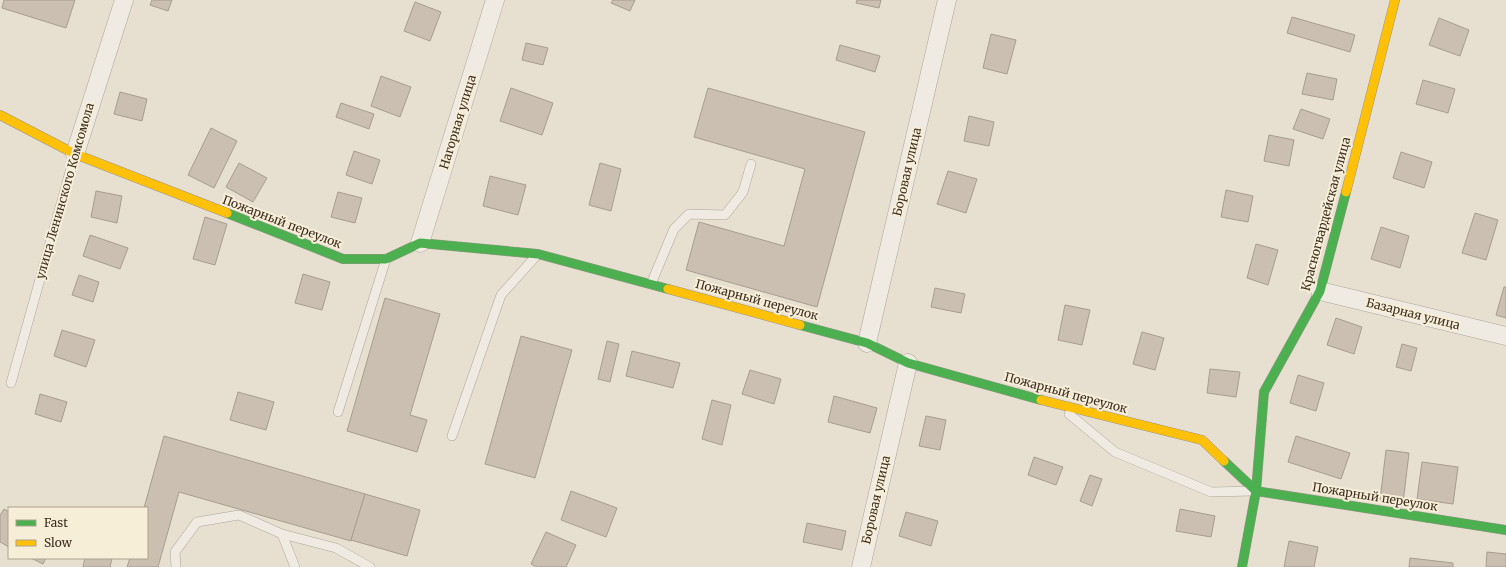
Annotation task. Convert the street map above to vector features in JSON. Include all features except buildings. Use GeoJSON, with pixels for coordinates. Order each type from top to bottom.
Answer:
{"type":"FeatureCollection","features":[{"type":"Feature","properties":{"kind":"street","name":"улица Ленинского Комсомола"},"geometry":{"type":"LineString","coordinates":[[75,154],[124,0]]}},
{"type":"Feature","properties":{"kind":"street","name":"Нагорная улица"},"geometry":{"type":"LineString","coordinates":[[420,243],[495,0]]}},
{"type":"Feature","properties":{"kind":"street","name":"Боровая улица"},"geometry":{"type":"LineString","coordinates":[[867,343],[947,0]]}},
{"type":"Feature","properties":{"kind":"street","name":"Красногвардейская улица"},"geometry":{"type":"LineString","coordinates":[[1242,567],[1256,491],[1264,392],[1320,291],[1395,0]]}},
{"type":"Feature","properties":{"kind":"street","name":"Пожарный переулок"},"geometry":{"type":"LineString","coordinates":[[0,114],[75,154],[343,259],[386,259],[420,243],[538,254],[867,343],[908,362],[1059,405],[1202,440],[1256,491],[1506,530]]}},
{"type":"Feature","properties":{"kind":"street","name":"Базарная улица"},"geometry":{"type":"LineString","coordinates":[[1320,291],[1506,336]]}},
{"type":"Feature","properties":{"kind":"street","name":"Боровая улица"},"geometry":{"type":"LineString","coordinates":[[861,567],[908,362]]}},
{"type":"Feature","properties":{"kind":"lane","name":"улица Ленинского Комсомола"},"geometry":{"type":"LineString","coordinates":[[11,383],[75,154]]}},
{"type":"Feature","properties":{"kind":"lane"},"geometry":{"type":"LineString","coordinates":[[651,284],[674,229],[689,214],[725,215],[743,192],[751,164]]}},
{"type":"Feature","properties":{"kind":"lane"},"geometry":{"type":"LineString","coordinates":[[452,436],[501,295],[538,254]]}},
{"type":"Feature","properties":{"kind":"lane"},"geometry":{"type":"LineString","coordinates":[[338,412],[386,259]]}},
{"type":"Feature","properties":{"kind":"lane"},"geometry":{"type":"LineString","coordinates":[[1059,405],[1115,452],[1211,492],[1256,491]]}},
{"type":"Feature","properties":{"kind":"lane"},"geometry":{"type":"LineString","coordinates":[[176,567],[175,552],[197,522],[240,515],[282,534],[336,548],[370,567]]}},
{"type":"Feature","properties":{"kind":"lane"},"geometry":{"type":"LineString","coordinates":[[282,534],[295,567]]}},
{"type":"Feature","properties":{"kind":"traffic: fast"},"geometry":{"type":"LineString","coordinates":[[1242,567],[1256,491],[1264,392],[1320,291],[1346,192]]}},
{"type":"Feature","properties":{"kind":"traffic: fast"},"geometry":{"type":"LineString","coordinates":[[227,213],[343,259],[386,259],[420,243],[538,254],[668,289]]}},
{"type":"Feature","properties":{"kind":"traffic: fast"},"geometry":{"type":"LineString","coordinates":[[800,325],[867,343],[908,363],[1041,400]]}},
{"type":"Feature","properties":{"kind":"traffic: fast"},"geometry":{"type":"LineString","coordinates":[[1224,461],[1256,491],[1506,530]]}},
{"type":"Feature","properties":{"kind":"traffic: slow"},"geometry":{"type":"LineString","coordinates":[[1346,192],[1395,0]]}},
{"type":"Feature","properties":{"kind":"traffic: slow"},"geometry":{"type":"LineString","coordinates":[[0,115],[75,154],[227,213]]}},
{"type":"Feature","properties":{"kind":"traffic: slow"},"geometry":{"type":"LineString","coordinates":[[668,289],[800,325]]}},
{"type":"Feature","properties":{"kind":"traffic: slow"},"geometry":{"type":"LineString","coordinates":[[1041,400],[1202,440],[1224,461]]}}]}
